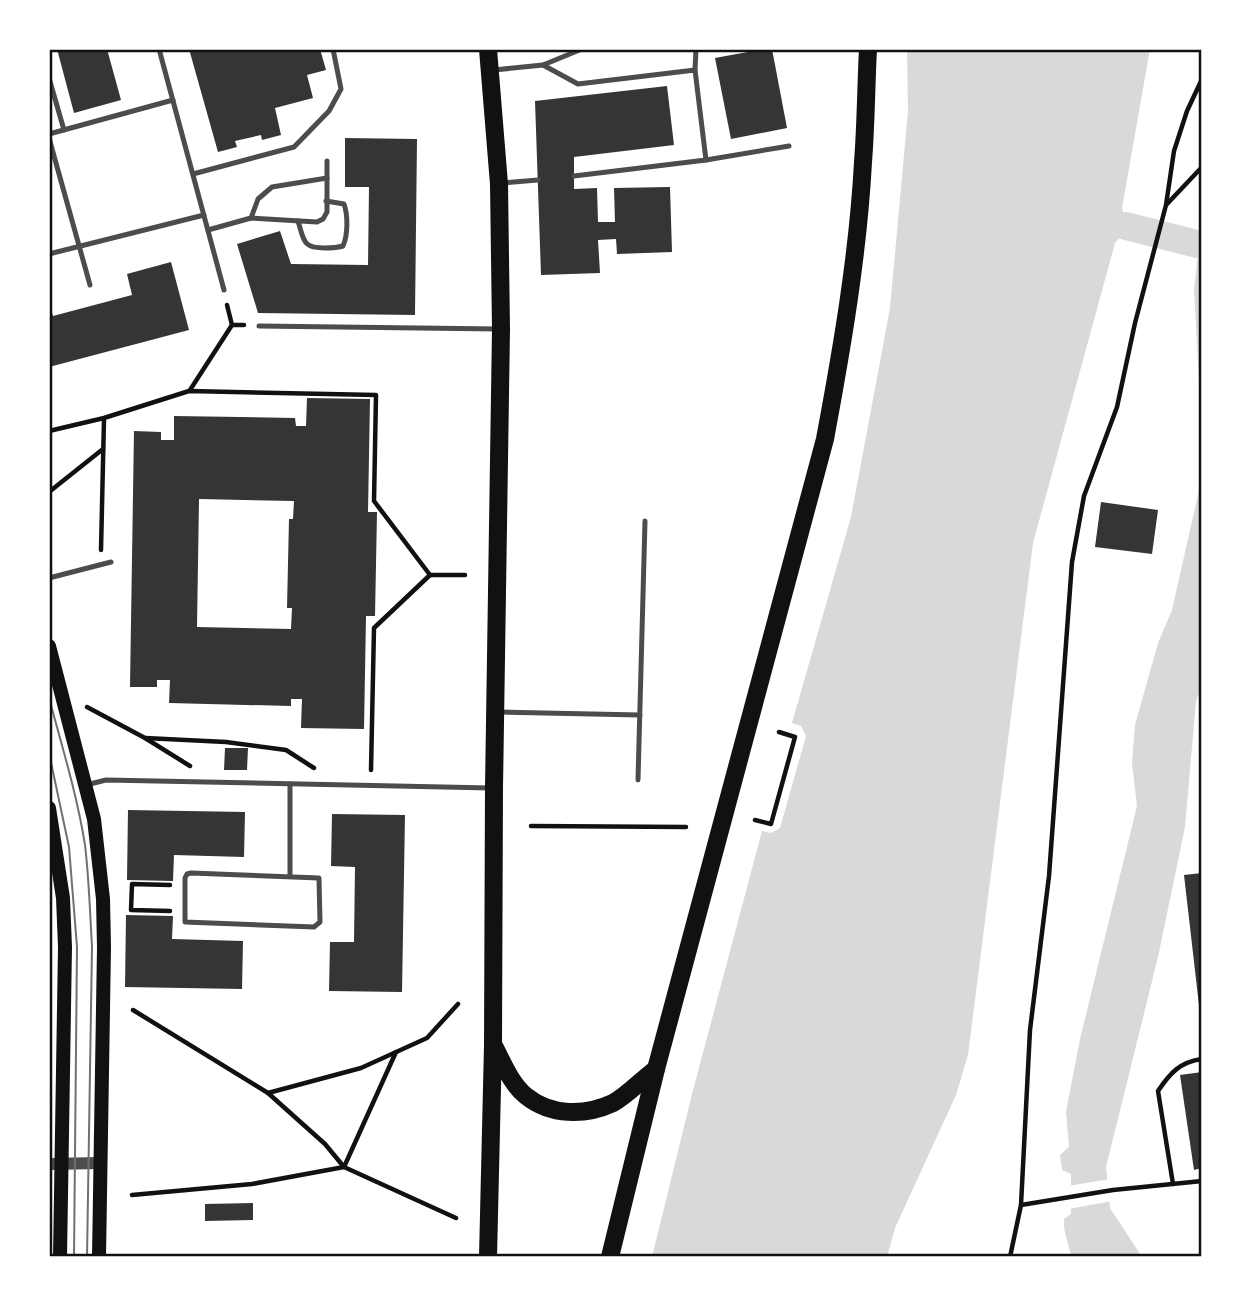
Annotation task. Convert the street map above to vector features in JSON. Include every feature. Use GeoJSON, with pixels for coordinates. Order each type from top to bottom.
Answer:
{"type":"FeatureCollection","features":[{"type":"Feature","properties":{"kind":"main road"},"geometry":{"type":"LineString","coordinates":[[488,49],[499,184],[501,329],[488,1257]]}},
{"type":"Feature","properties":{"kind":"main road"},"geometry":{"type":"LineString","coordinates":[[610,1257],[656,1069],[825,439],[853,268],[863,164],[868,49]]}},
{"type":"Feature","properties":{"kind":"main road"},"geometry":{"type":"LineString","coordinates":[[49,646],[86,785],[103,899],[99,1257]]}},
{"type":"Feature","properties":{"kind":"main road"},"geometry":{"type":"LineString","coordinates":[[49,808],[63,898],[65,947],[55,1164],[60,1257]]}},
{"type":"Feature","properties":{"kind":"main road"},"geometry":{"type":"LineString","coordinates":[[493,1045],[524,1095],[544,1107],[568,1113],[593,1110],[615,1102],[656,1069]]}},
{"type":"Feature","properties":{"kind":"street"},"geometry":{"type":"LineString","coordinates":[[55,1164],[100,1163]]}},
{"type":"Feature","properties":{"kind":"lane"},"geometry":{"type":"LineString","coordinates":[[159,49],[224,290]]}},
{"type":"Feature","properties":{"kind":"lane"},"geometry":{"type":"LineString","coordinates":[[194,174],[294,147],[329,111],[341,89],[333,49]]}},
{"type":"Feature","properties":{"kind":"lane"},"geometry":{"type":"LineString","coordinates":[[491,71],[542,65],[582,49]]}},
{"type":"Feature","properties":{"kind":"lane"},"geometry":{"type":"LineString","coordinates":[[696,49],[695,70],[706,160]]}},
{"type":"Feature","properties":{"kind":"lane"},"geometry":{"type":"LineString","coordinates":[[542,65],[578,84],[695,70]]}},
{"type":"Feature","properties":{"kind":"lane"},"geometry":{"type":"LineString","coordinates":[[49,78],[64,130]]}},
{"type":"Feature","properties":{"kind":"lane"},"geometry":{"type":"LineString","coordinates":[[90,285],[49,136],[173,100]]}},
{"type":"Feature","properties":{"kind":"lane"},"geometry":{"type":"LineString","coordinates":[[574,176],[706,160],[789,146]]}},
{"type":"Feature","properties":{"kind":"lane"},"geometry":{"type":"LineString","coordinates":[[208,230],[251,218],[317,222],[324,219],[327,212],[327,161]]}},
{"type":"Feature","properties":{"kind":"lane"},"geometry":{"type":"LineString","coordinates":[[251,218],[258,199],[272,187],[327,178]]}},
{"type":"Feature","properties":{"kind":"lane"},"geometry":{"type":"LineString","coordinates":[[499,184],[538,180]]}},
{"type":"Feature","properties":{"kind":"lane"},"geometry":{"type":"LineString","coordinates":[[298,221],[304,243],[312,248],[343,246],[346,240],[344,204],[326,201]]}},
{"type":"Feature","properties":{"kind":"lane"},"geometry":{"type":"LineString","coordinates":[[49,254],[204,215]]}},
{"type":"Feature","properties":{"kind":"lane"},"geometry":{"type":"LineString","coordinates":[[259,326],[501,329]]}},
{"type":"Feature","properties":{"kind":"lane"},"geometry":{"type":"LineString","coordinates":[[638,780],[645,521]]}},
{"type":"Feature","properties":{"kind":"lane"},"geometry":{"type":"LineString","coordinates":[[49,578],[111,562]]}},
{"type":"Feature","properties":{"kind":"lane"},"geometry":{"type":"LineString","coordinates":[[496,712],[640,715]]}},
{"type":"Feature","properties":{"kind":"lane"},"geometry":{"type":"LineString","coordinates":[[86,785],[106,780],[494,788]]}},
{"type":"Feature","properties":{"kind":"lane"},"geometry":{"type":"LineString","coordinates":[[290,784],[290,876]]}},
{"type":"Feature","properties":{"kind":"lane"},"geometry":{"type":"LineString","coordinates":[[187,874],[290,876],[319,878],[318,926],[186,922],[184,912],[187,874]]}},
{"type":"Feature","properties":{"kind":"path"},"geometry":{"type":"LineString","coordinates":[[1010,1257],[1021,1205],[1030,1030],[1049,876],[1072,562],[1084,496],[1117,407],[1135,323],[1166,205],[1174,151],[1187,111],[1202,79]]}},
{"type":"Feature","properties":{"kind":"path"},"geometry":{"type":"LineString","coordinates":[[1166,205],[1202,167]]}},
{"type":"Feature","properties":{"kind":"path"},"geometry":{"type":"LineString","coordinates":[[190,391],[232,325],[224,290]]}},
{"type":"Feature","properties":{"kind":"path"},"geometry":{"type":"LineString","coordinates":[[232,325],[259,326]]}},
{"type":"Feature","properties":{"kind":"path"},"geometry":{"type":"LineString","coordinates":[[49,431],[104,418],[190,391],[376,395],[374,501],[430,575]]}},
{"type":"Feature","properties":{"kind":"path"},"geometry":{"type":"LineString","coordinates":[[100,565],[104,418]]}},
{"type":"Feature","properties":{"kind":"path"},"geometry":{"type":"LineString","coordinates":[[49,492],[103,449]]}},
{"type":"Feature","properties":{"kind":"path"},"geometry":{"type":"LineString","coordinates":[[371,786],[374,628],[430,575],[465,575]]}},
{"type":"Feature","properties":{"kind":"path"},"geometry":{"type":"LineString","coordinates":[[87,708],[145,738],[216,783]]}},
{"type":"Feature","properties":{"kind":"path"},"geometry":{"type":"LineString","coordinates":[[755,820],[771,824],[774,815],[795,737],[779,732]]}},
{"type":"Feature","properties":{"kind":"path"},"geometry":{"type":"LineString","coordinates":[[145,738],[226,742],[286,750],[341,786]]}},
{"type":"Feature","properties":{"kind":"path"},"geometry":{"type":"LineString","coordinates":[[531,826],[686,827]]}},
{"type":"Feature","properties":{"kind":"path"},"geometry":{"type":"LineString","coordinates":[[184,912],[131,910],[131,897],[132,884],[185,886]]}},
{"type":"Feature","properties":{"kind":"path"},"geometry":{"type":"LineString","coordinates":[[268,1093],[361,1068],[427,1038],[458,1004]]}},
{"type":"Feature","properties":{"kind":"path"},"geometry":{"type":"LineString","coordinates":[[133,1010],[268,1093],[325,1144],[344,1167],[456,1218]]}},
{"type":"Feature","properties":{"kind":"path"},"geometry":{"type":"LineString","coordinates":[[344,1167],[396,1052]]}},
{"type":"Feature","properties":{"kind":"path"},"geometry":{"type":"LineString","coordinates":[[1173,1184],[1158,1091],[1171,1071],[1188,1061],[1202,1059]]}},
{"type":"Feature","properties":{"kind":"path"},"geometry":{"type":"LineString","coordinates":[[132,1195],[253,1184],[344,1167]]}},
{"type":"Feature","properties":{"kind":"path"},"geometry":{"type":"LineString","coordinates":[[1021,1205],[1113,1190],[1202,1181]]}},
{"type":"Feature","properties":{"kind":"shaded area"},"geometry":{"type":"Polygon","coordinates":[[[907,49],[1150,49],[1122,208],[1124,214],[1128,215],[1124,236],[1115,243],[1033,543],[968,1055],[956,1095],[895,1228],[887,1257],[652,1257],[762,831],[771,833],[780,828],[806,736],[801,726],[792,723],[851,517],[890,308],[908,111],[907,49]]]}},
{"type":"Feature","properties":{"kind":"shaded area"},"geometry":{"type":"Polygon","coordinates":[[[1202,242],[1202,432],[1194,291],[1202,242]]]}},
{"type":"Feature","properties":{"kind":"shaded area"},"geometry":{"type":"Polygon","coordinates":[[[1202,477],[1202,686],[1196,701],[1185,827],[1158,957],[1106,1167],[1110,1208],[1142,1257],[1071,1257],[1064,1219],[1071,1214],[1071,1174],[1062,1170],[1060,1155],[1069,1147],[1066,1112],[1080,1039],[1137,806],[1132,763],[1135,725],[1158,643],[1172,610],[1202,477]]]}},
{"type":"Feature","properties":{"kind":"pier"},"geometry":{"type":"Polygon","coordinates":[[[1111,1179],[1113,1201],[1068,1209],[1067,1186],[1111,1179]]]}},
{"type":"Feature","properties":{"kind":"building"},"geometry":{"type":"Polygon","coordinates":[[[57,49],[107,49],[121,100],[74,113],[57,49]]]}},
{"type":"Feature","properties":{"kind":"building"},"geometry":{"type":"Polygon","coordinates":[[[189,49],[320,49],[326,70],[307,75],[313,98],[275,108],[281,135],[262,140],[261,135],[235,141],[237,147],[218,152],[189,49]]]}},
{"type":"Feature","properties":{"kind":"building"},"geometry":{"type":"Polygon","coordinates":[[[772,49],[787,128],[731,139],[715,58],[772,49]]]}},
{"type":"Feature","properties":{"kind":"building"},"geometry":{"type":"Polygon","coordinates":[[[667,86],[674,145],[574,157],[574,189],[597,188],[598,222],[615,222],[614,188],[670,187],[672,252],[617,254],[616,239],[598,240],[600,273],[541,275],[535,101],[667,86]]]}},
{"type":"Feature","properties":{"kind":"building"},"geometry":{"type":"Polygon","coordinates":[[[345,138],[417,139],[415,315],[258,313],[237,244],[280,231],[291,264],[368,265],[369,187],[345,187],[345,138]]]}},
{"type":"Feature","properties":{"kind":"building"},"geometry":{"type":"Polygon","coordinates":[[[171,262],[189,330],[49,367],[49,303],[53,316],[132,295],[127,274],[171,262]]]}},
{"type":"Feature","properties":{"kind":"building"},"geometry":{"type":"Polygon","coordinates":[[[307,398],[370,399],[368,512],[377,512],[375,616],[366,616],[364,729],[301,728],[302,699],[291,699],[291,706],[169,703],[170,680],[157,680],[157,687],[130,687],[134,431],[161,432],[161,440],[174,440],[174,416],[295,418],[296,426],[306,426],[307,398]],[[199,499],[197,627],[291,629],[292,608],[287,608],[289,519],[293,519],[294,501],[199,499]]]}},
{"type":"Feature","properties":{"kind":"building"},"geometry":{"type":"Polygon","coordinates":[[[1101,502],[1158,510],[1152,554],[1095,547],[1101,502]]]}},
{"type":"Feature","properties":{"kind":"building"},"geometry":{"type":"Polygon","coordinates":[[[225,748],[248,748],[247,770],[224,770],[225,748]]]}},
{"type":"Feature","properties":{"kind":"building"},"geometry":{"type":"Polygon","coordinates":[[[128,810],[245,812],[244,857],[174,855],[173,881],[127,880],[128,810]]]}},
{"type":"Feature","properties":{"kind":"building"},"geometry":{"type":"Polygon","coordinates":[[[332,814],[405,815],[402,992],[329,991],[330,942],[354,942],[355,867],[331,866],[332,814]]]}},
{"type":"Feature","properties":{"kind":"building"},"geometry":{"type":"Polygon","coordinates":[[[1202,873],[1202,1013],[1200,1014],[1184,875],[1202,873]]]}},
{"type":"Feature","properties":{"kind":"building"},"geometry":{"type":"Polygon","coordinates":[[[126,915],[173,916],[172,939],[243,941],[242,989],[125,987],[126,915]]]}},
{"type":"Feature","properties":{"kind":"building"},"geometry":{"type":"Polygon","coordinates":[[[1202,1072],[1202,1168],[1194,1170],[1180,1075],[1202,1072]]]}},
{"type":"Feature","properties":{"kind":"building"},"geometry":{"type":"Polygon","coordinates":[[[253,1203],[253,1220],[205,1221],[205,1204],[253,1203]]]}},
{"type":"Feature","properties":{"kind":"waterway"},"geometry":{"type":"LineString","coordinates":[[1126,226],[1201,245]]}},
{"type":"Feature","properties":{"kind":"tram line"},"geometry":{"type":"LineString","coordinates":[[49,698],[78,808],[88,883],[92,947],[87,1257]]}},
{"type":"Feature","properties":{"kind":"tram line"},"geometry":{"type":"LineString","coordinates":[[49,753],[69,847],[77,947],[74,1257]]}}]}
